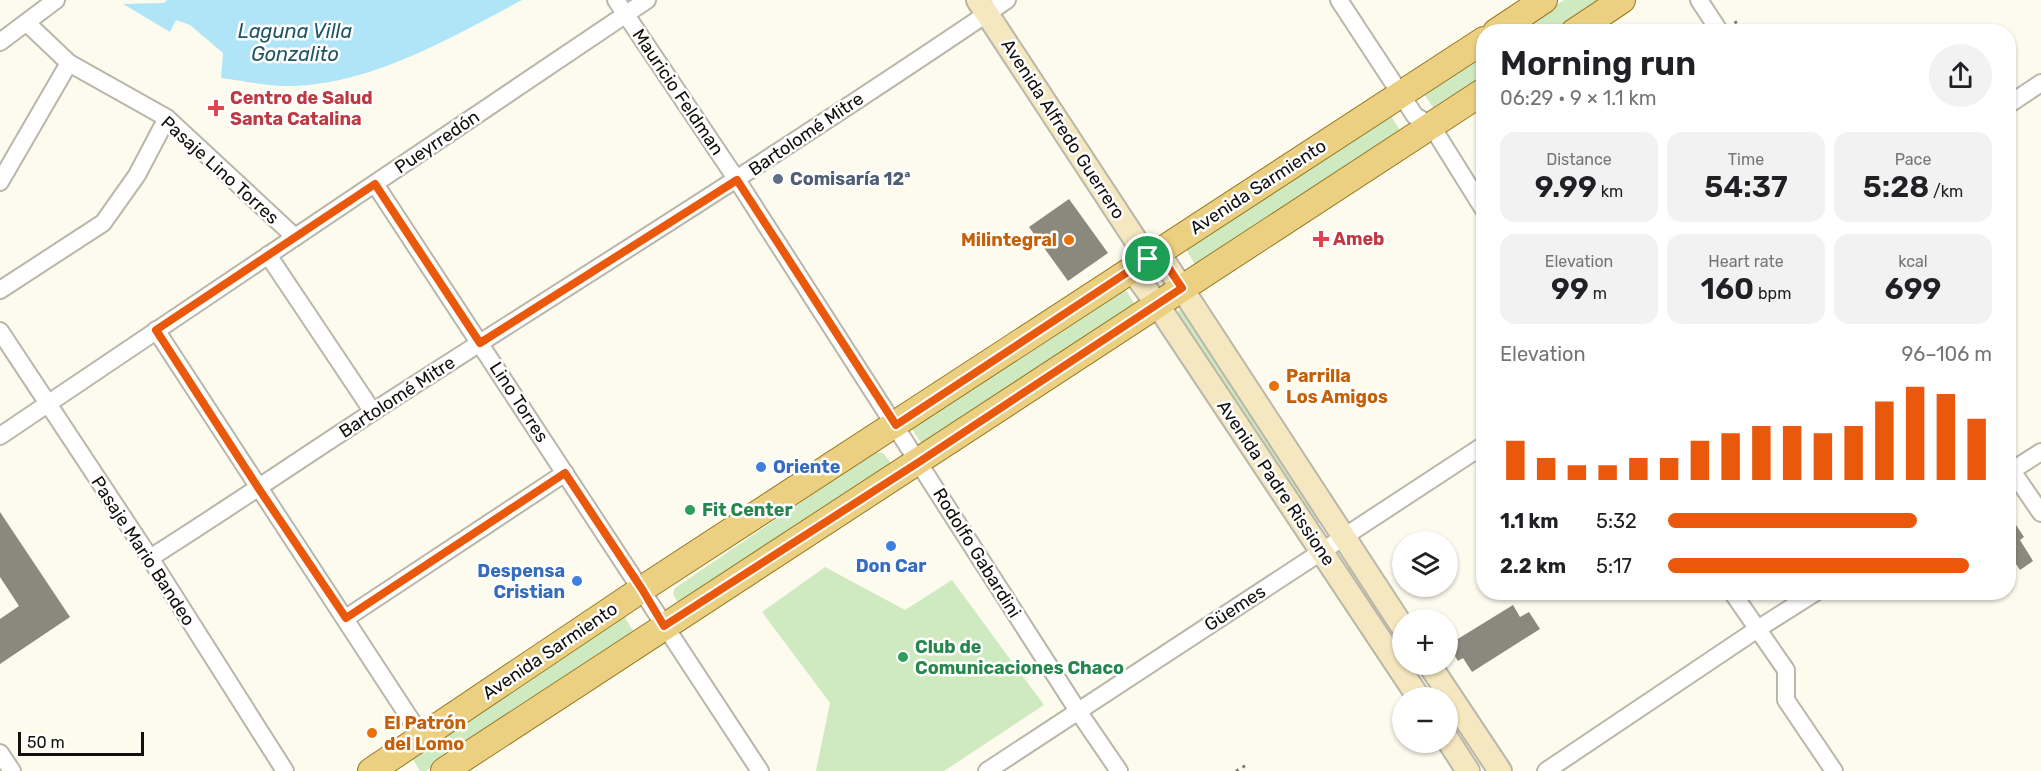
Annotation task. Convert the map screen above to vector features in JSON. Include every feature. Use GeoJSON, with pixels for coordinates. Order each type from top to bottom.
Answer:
{"type":"FeatureCollection","features":[{"type":"Feature","properties":{"kind":"main road"},"geometry":{"type":"LineString","coordinates":[[1508,24],[1545,0]]}},
{"type":"Feature","properties":{"kind":"main road"},"geometry":{"type":"LineString","coordinates":[[1586,24],[1622,0]]}},
{"type":"Feature","properties":{"kind":"main road","name":"Avenida Alfredo Guerrero"},"geometry":{"type":"LineString","coordinates":[[982,7],[1146,260]]}},
{"type":"Feature","properties":{"kind":"main road","name":"Avenida Sarmiento"},"geometry":{"type":"LineString","coordinates":[[381,768],[422,737],[642,589],[1476,45]]}},
{"type":"Feature","properties":{"kind":"main road"},"geometry":{"type":"LineString","coordinates":[[444,771],[1476,96]]}},
{"type":"Feature","properties":{"kind":"main road","name":"Avenida Padre Rissione"},"geometry":{"type":"LineString","coordinates":[[1146,260],[1182,288],[1392,611]]}},
{"type":"Feature","properties":{"kind":"main road","name":"Avenida Padre Rissione"},"geometry":{"type":"LineString","coordinates":[[1146,260],[1157,304],[1412,687]]}},
{"type":"Feature","properties":{"kind":"main road"},"geometry":{"type":"LineString","coordinates":[[1436,675],[1500,771]]}},
{"type":"Feature","properties":{"kind":"main road"},"geometry":{"type":"LineString","coordinates":[[1456,753],[1468,771]]}},
{"type":"Feature","properties":{"kind":"street"},"geometry":{"type":"LineString","coordinates":[[0,42],[57,0]]}},
{"type":"Feature","properties":{"kind":"street","name":"Mauricio Feldman"},"geometry":{"type":"LineString","coordinates":[[616,0],[737,180],[896,425]]}},
{"type":"Feature","properties":{"kind":"street","name":"Pueyrredón"},"geometry":{"type":"LineString","coordinates":[[0,436],[647,0]]}},
{"type":"Feature","properties":{"kind":"street","name":"Bartolomé Mitre"},"geometry":{"type":"LineString","coordinates":[[150,558],[480,343],[737,180],[982,7],[1007,0]]}},
{"type":"Feature","properties":{"kind":"street"},"geometry":{"type":"LineString","coordinates":[[1339,0],[1415,116],[1431,125],[1476,197]]}},
{"type":"Feature","properties":{"kind":"street"},"geometry":{"type":"LineString","coordinates":[[1699,0],[1715,24]]}},
{"type":"Feature","properties":{"kind":"street","name":"Pasaje Lino Torres"},"geometry":{"type":"LineString","coordinates":[[27,23],[69,63],[167,118],[295,237]]}},
{"type":"Feature","properties":{"kind":"street"},"geometry":{"type":"LineString","coordinates":[[0,182],[69,63]]}},
{"type":"Feature","properties":{"kind":"street"},"geometry":{"type":"LineString","coordinates":[[2016,100],[2041,83]]}},
{"type":"Feature","properties":{"kind":"street"},"geometry":{"type":"LineString","coordinates":[[0,290],[103,223],[137,175],[167,118]]}},
{"type":"Feature","properties":{"kind":"street","name":"Lino Torres"},"geometry":{"type":"LineString","coordinates":[[375,184],[760,771]]}},
{"type":"Feature","properties":{"kind":"street","name":"Pasaje Lino Torres"},"geometry":{"type":"LineString","coordinates":[[268,255],[373,412]]}},
{"type":"Feature","properties":{"kind":"street"},"geometry":{"type":"LineString","coordinates":[[156,330],[422,737]]}},
{"type":"Feature","properties":{"kind":"street","name":"Pasaje Mario Bandeo"},"geometry":{"type":"LineString","coordinates":[[0,332],[150,558],[285,771]]}},
{"type":"Feature","properties":{"kind":"street","name":"Rodolfo Gabardini"},"geometry":{"type":"LineString","coordinates":[[896,425],[1078,711],[1119,771]]}},
{"type":"Feature","properties":{"kind":"street","name":"Güemes"},"geometry":{"type":"LineString","coordinates":[[987,771],[1476,450]]}},
{"type":"Feature","properties":{"kind":"street"},"geometry":{"type":"LineString","coordinates":[[2016,466],[2041,452]]}},
{"type":"Feature","properties":{"kind":"street"},"geometry":{"type":"LineString","coordinates":[[346,618],[565,473]]}},
{"type":"Feature","properties":{"kind":"street"},"geometry":{"type":"LineString","coordinates":[[2016,478],[2041,513]]}},
{"type":"Feature","properties":{"kind":"street"},"geometry":{"type":"LineString","coordinates":[[1737,600],[1786,670],[1786,700],[1834,771]]}},
{"type":"Feature","properties":{"kind":"street"},"geometry":{"type":"LineString","coordinates":[[1546,771],[1803,600]]}},
{"type":"Feature","properties":{"kind":"street"},"geometry":{"type":"LineString","coordinates":[[0,753],[12,771]]}},
{"type":"Feature","properties":{"kind":"path"},"geometry":{"type":"LineString","coordinates":[[1236,771],[1248,764]]}},
{"type":"Feature","properties":{"kind":"green space"},"geometry":{"type":"Polygon","coordinates":[[[1564,0],[1607,0],[1570,24],[1527,24],[1564,0]]]}},
{"type":"Feature","properties":{"kind":"green space"},"geometry":{"type":"Polygon","coordinates":[[[1476,56],[1476,86],[1436,112],[1422,91],[1476,56]]]}},
{"type":"Feature","properties":{"kind":"green space"},"geometry":{"type":"Polygon","coordinates":[[[1389,113],[1402,133],[1198,269],[1185,248],[1389,113]]]}},
{"type":"Feature","properties":{"kind":"green space"},"geometry":{"type":"Polygon","coordinates":[[[1124,287],[1136,306],[922,444],[909,425],[1124,287]]]}},
{"type":"Feature","properties":{"kind":"green space"},"geometry":{"type":"Polygon","coordinates":[[[1184,307],[1324,520],[1312,527],[1173,315],[1184,307]]]}},
{"type":"Feature","properties":{"kind":"green space"},"geometry":{"type":"Polygon","coordinates":[[[875,452],[883,453],[891,463],[888,470],[679,605],[673,594],[675,588],[875,452]]]}},
{"type":"Feature","properties":{"kind":"green space"},"geometry":{"type":"Polygon","coordinates":[[[1353,564],[1392,624],[1392,649],[1341,571],[1353,564]]]}},
{"type":"Feature","properties":{"kind":"green space","name":"Club de Comunicaciones Chaco"},"geometry":{"type":"Polygon","coordinates":[[[825,567],[905,610],[952,580],[1044,705],[944,771],[816,771],[830,703],[762,612],[825,567]]]}},
{"type":"Feature","properties":{"kind":"green space"},"geometry":{"type":"Polygon","coordinates":[[[624,616],[637,637],[426,771],[420,771],[409,753],[624,616]]]}},
{"type":"Feature","properties":{"kind":"water","name":"Laguna Villa Gonzalito"},"geometry":{"type":"Polygon","coordinates":[[[167,0],[522,0],[441,42],[384,67],[325,83],[286,86],[221,78],[223,53],[190,25],[176,20],[170,32],[123,4],[164,3],[167,0]]]}},
{"type":"Feature","properties":{"kind":"building","name":"Milintegral"},"geometry":{"type":"Polygon","coordinates":[[[1069,199],[1108,253],[1068,281],[1029,227],[1069,199]]]}},
{"type":"Feature","properties":{"kind":"building"},"geometry":{"type":"Polygon","coordinates":[[[0,512],[70,617],[0,664],[0,619],[19,606],[0,577],[0,512]]]}},
{"type":"Feature","properties":{"kind":"building"},"geometry":{"type":"Polygon","coordinates":[[[2016,525],[2024,537],[2020,540],[2033,561],[2020,570],[2016,564],[2016,525]]]}},
{"type":"Feature","properties":{"kind":"building"},"geometry":{"type":"Polygon","coordinates":[[[1513,605],[1520,617],[1529,612],[1540,629],[1472,672],[1463,658],[1458,661],[1458,639],[1513,605]]]}},
{"type":"Feature","properties":{"kind":"place","name":"Centro de Salud Santa Catalina"},"geometry":{"type":"Point","coordinates":[216,108]}},
{"type":"Feature","properties":{"kind":"place","name":"Comisaría 12ª"},"geometry":{"type":"Point","coordinates":[778,179]}},
{"type":"Feature","properties":{"kind":"place","name":"Ameb"},"geometry":{"type":"Point","coordinates":[1321,239]}},
{"type":"Feature","properties":{"kind":"place","name":"Milintegral"},"geometry":{"type":"Point","coordinates":[1069,240]}},
{"type":"Feature","properties":{"kind":"place","name":"Parrilla Los Amigos"},"geometry":{"type":"Point","coordinates":[1274,386]}},
{"type":"Feature","properties":{"kind":"place","name":"Oriente"},"geometry":{"type":"Point","coordinates":[761,467]}},
{"type":"Feature","properties":{"kind":"place","name":"Fit Center"},"geometry":{"type":"Point","coordinates":[690,510]}},
{"type":"Feature","properties":{"kind":"place","name":"Don Car"},"geometry":{"type":"Point","coordinates":[891,546]}},
{"type":"Feature","properties":{"kind":"place","name":"Despensa Cristian"},"geometry":{"type":"Point","coordinates":[577,581]}},
{"type":"Feature","properties":{"kind":"place","name":"Club de Comunicaciones Chaco"},"geometry":{"type":"Point","coordinates":[903,657]}},
{"type":"Feature","properties":{"kind":"place","name":"El Patrón del Lomo"},"geometry":{"type":"Point","coordinates":[372,733]}},
{"type":"Feature","properties":{"kind":"route"},"geometry":{"type":"LineString","coordinates":[[737,180],[896,425],[1148,259],[1158,252],[1182,288],[919,462],[664,626],[565,473],[346,618],[156,330],[375,184],[480,343],[737,180]]}}]}
